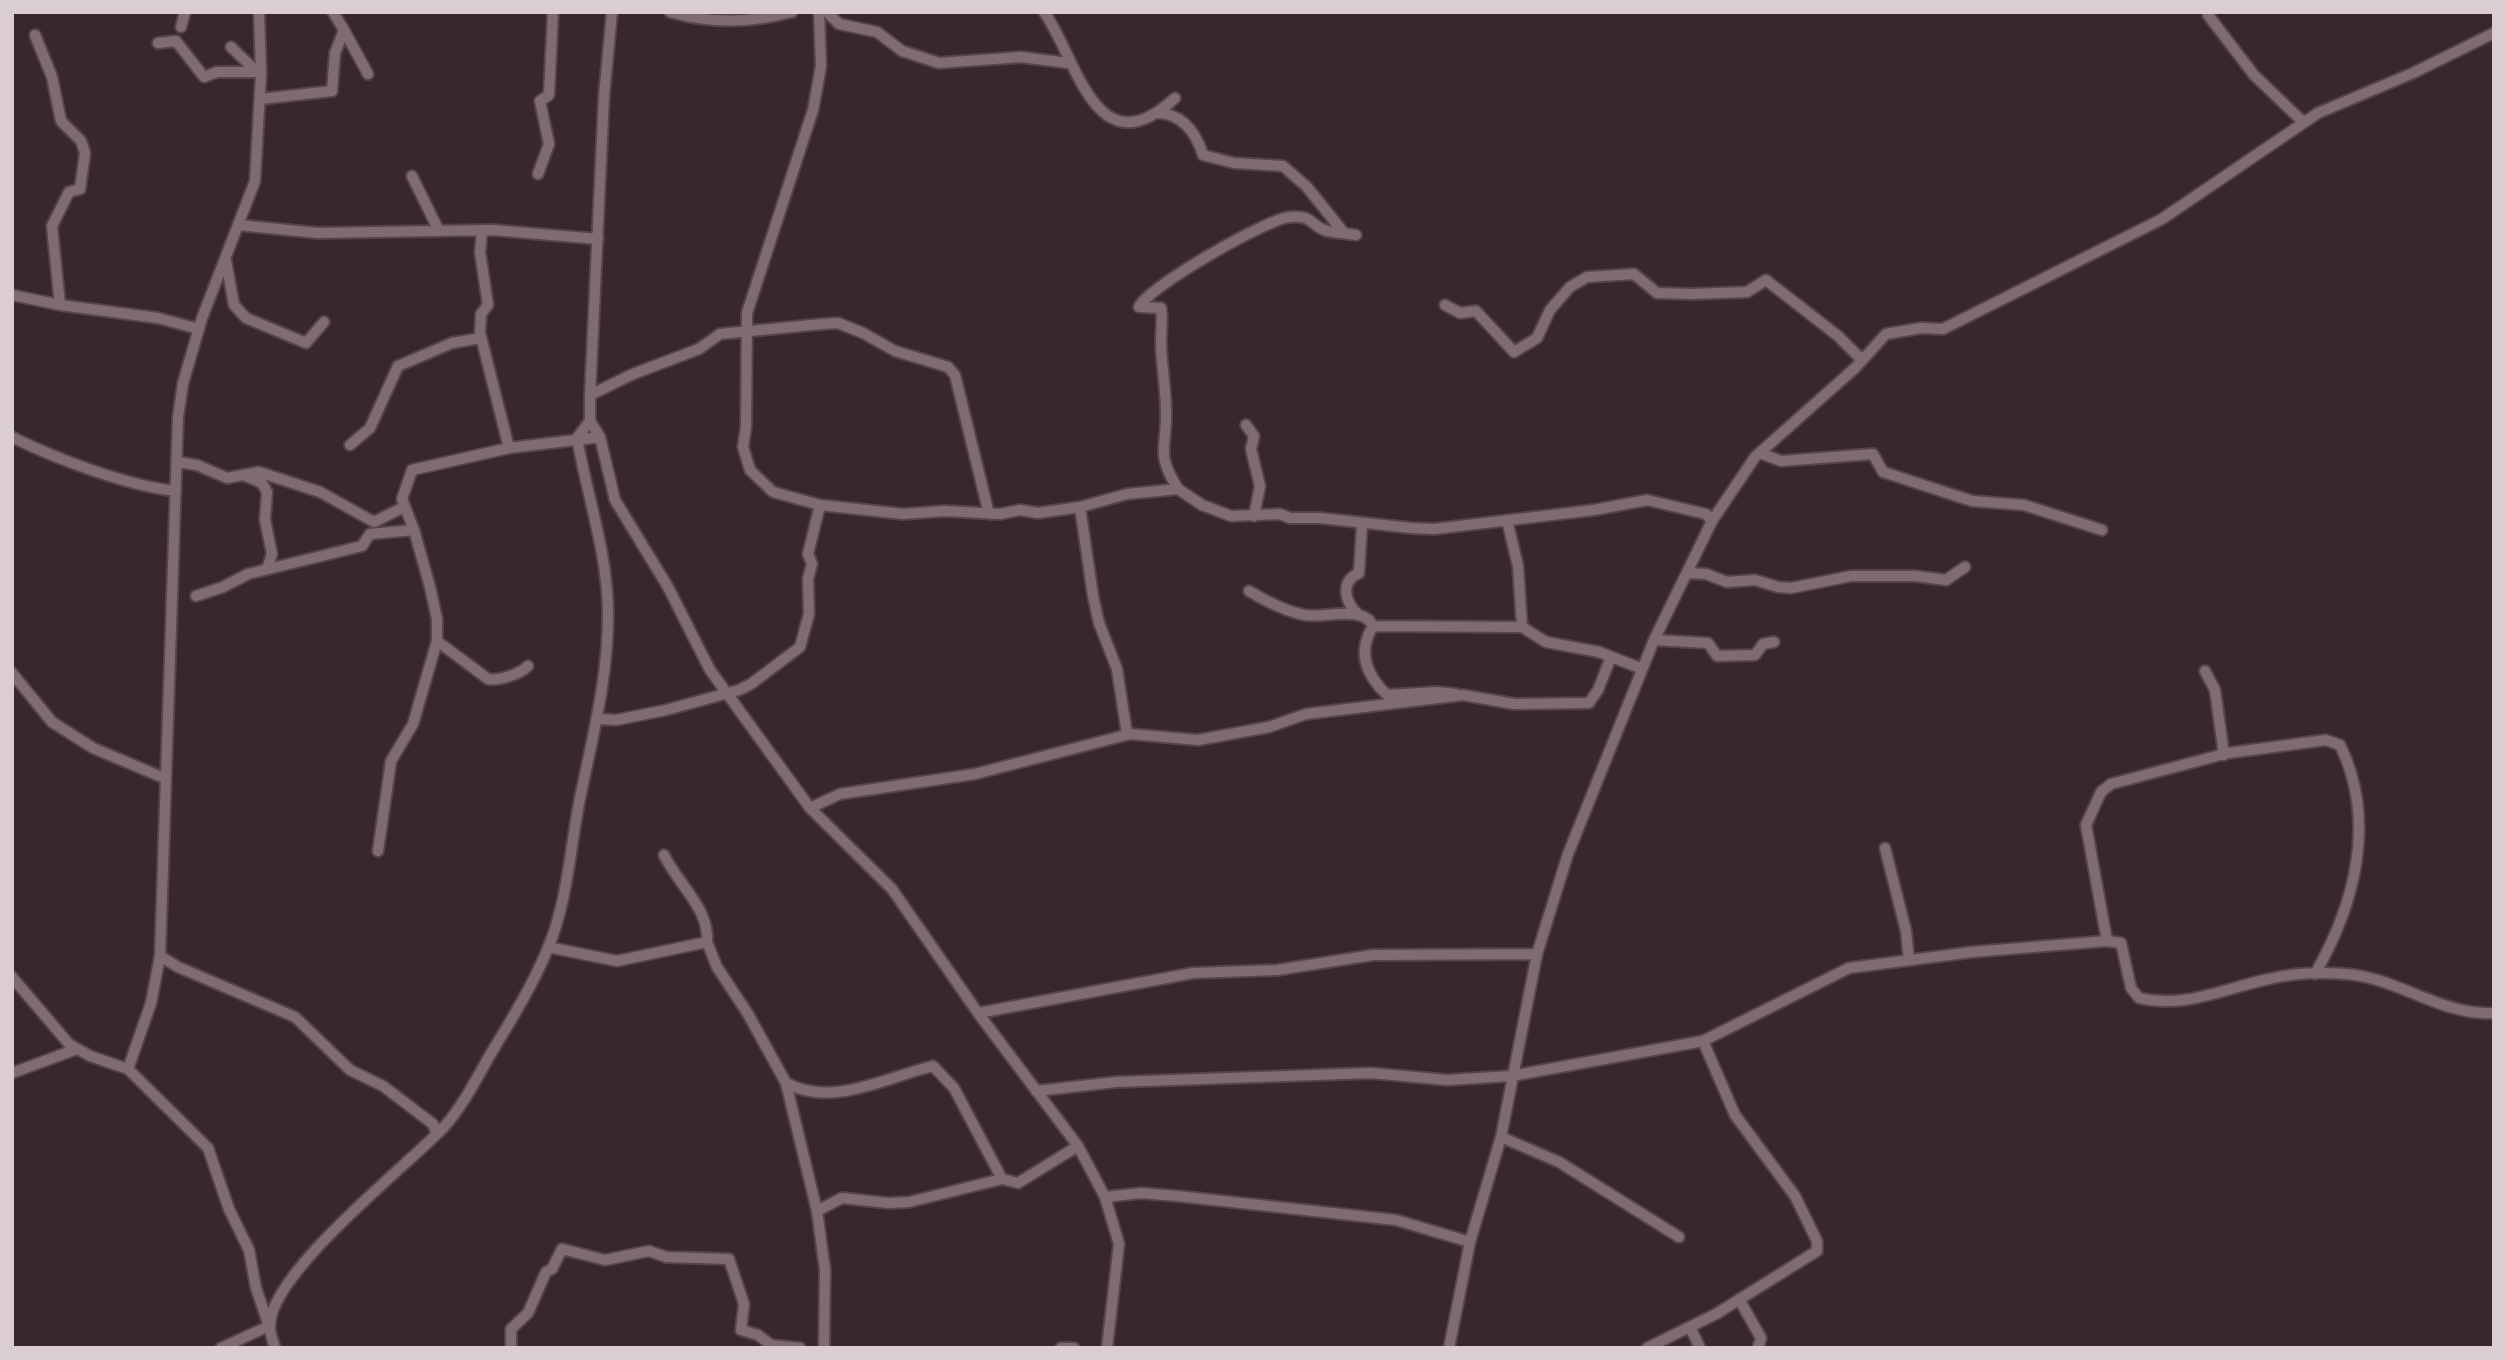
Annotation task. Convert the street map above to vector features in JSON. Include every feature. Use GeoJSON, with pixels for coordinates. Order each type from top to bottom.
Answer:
{"type":"FeatureCollection","features":[{"type":"Feature","properties":{"kind":"street"},"geometry":{"type":"LineString","coordinates":[[181,27],[185,12]]}},
{"type":"Feature","properties":{"kind":"street"},"geometry":{"type":"LineString","coordinates":[[128,1069],[151,1003],[160,956],[164,778],[177,461],[183,383],[214,282],[226,261],[255,181],[260,99],[259,12]]}},
{"type":"Feature","properties":{"kind":"street"},"geometry":{"type":"LineString","coordinates":[[333,12],[368,74]]}},
{"type":"Feature","properties":{"kind":"street"},"geometry":{"type":"LineString","coordinates":[[538,174],[548,144],[540,101],[550,95],[554,12]]}},
{"type":"Feature","properties":{"kind":"street"},"geometry":{"type":"LineString","coordinates":[[612,12],[604,96],[590,421],[600,437],[615,500],[668,587],[710,670],[729,692],[810,808],[892,889],[978,1013],[1078,1146],[1105,1197],[1119,1244],[1107,1348]]}},
{"type":"Feature","properties":{"kind":"street"},"geometry":{"type":"LineString","coordinates":[[670,12],[695,20],[732,22],[792,12]]}},
{"type":"Feature","properties":{"kind":"street"},"geometry":{"type":"LineString","coordinates":[[819,12],[821,66],[813,110],[747,313],[747,428],[743,447],[750,470],[773,492],[820,505],[903,514],[944,511],[989,514],[1020,510],[1054,512],[1127,494],[1178,489]]}},
{"type":"Feature","properties":{"kind":"street"},"geometry":{"type":"LineString","coordinates":[[827,12],[839,24],[877,32],[902,51],[939,62],[1021,57],[1068,63]]}},
{"type":"Feature","properties":{"kind":"street"},"geometry":{"type":"LineString","coordinates":[[1044,12],[1080,85],[1096,106],[1110,117],[1131,121],[1158,113],[1170,114],[1186,123],[1198,141],[1203,155],[1234,163],[1283,166],[1307,187],[1350,234],[1322,229],[1312,219],[1293,216],[1273,219],[1169,279],[1143,298],[1139,307],[1161,308],[1166,416],[1161,446],[1167,473],[1178,489],[1231,516],[1280,514],[1290,519],[1434,529],[1594,510],[1647,500],[1706,514],[1712,520]]}},
{"type":"Feature","properties":{"kind":"street"},"geometry":{"type":"LineString","coordinates":[[2208,15],[2254,75],[2303,122]]}},
{"type":"Feature","properties":{"kind":"street"},"geometry":{"type":"LineString","coordinates":[[260,99],[331,91],[335,53],[344,30]]}},
{"type":"Feature","properties":{"kind":"street"},"geometry":{"type":"LineString","coordinates":[[1449,1348],[1470,1242],[1500,1137],[1537,954],[1568,854],[1640,668],[1712,520],[1760,453],[1787,432],[1886,334],[1921,328],[1943,329],[2162,219],[2318,113],[2413,74],[2494,33]]}},
{"type":"Feature","properties":{"kind":"street"},"geometry":{"type":"LineString","coordinates":[[35,35],[52,77],[61,121],[81,141],[85,153],[80,189],[69,192],[52,226],[60,305]]}},
{"type":"Feature","properties":{"kind":"street"},"geometry":{"type":"LineString","coordinates":[[158,43],[176,41],[204,77],[217,72],[259,72]]}},
{"type":"Feature","properties":{"kind":"street"},"geometry":{"type":"LineString","coordinates":[[231,47],[259,72]]}},
{"type":"Feature","properties":{"kind":"street"},"geometry":{"type":"LineString","coordinates":[[1158,113],[1175,98]]}},
{"type":"Feature","properties":{"kind":"street"},"geometry":{"type":"LineString","coordinates":[[412,176],[439,232]]}},
{"type":"Feature","properties":{"kind":"street"},"geometry":{"type":"LineString","coordinates":[[238,225],[318,233],[482,231],[598,239]]}},
{"type":"Feature","properties":{"kind":"street"},"geometry":{"type":"LineString","coordinates":[[482,231],[480,252],[488,305],[481,314],[481,338],[509,449]]}},
{"type":"Feature","properties":{"kind":"street"},"geometry":{"type":"LineString","coordinates":[[226,261],[234,305],[246,318],[306,343],[324,322]]}},
{"type":"Feature","properties":{"kind":"street"},"geometry":{"type":"LineString","coordinates":[[1445,305],[1460,313],[1476,311],[1514,352],[1536,338],[1550,310],[1570,286],[1587,277],[1634,274],[1657,293],[1692,295],[1747,292],[1766,280],[1838,336],[1862,360]]}},
{"type":"Feature","properties":{"kind":"street"},"geometry":{"type":"LineString","coordinates":[[12,295],[60,305],[158,318],[199,329]]}},
{"type":"Feature","properties":{"kind":"street"},"geometry":{"type":"LineString","coordinates":[[590,395],[633,374],[699,349],[720,334],[747,329],[766,331],[838,323],[863,332],[895,351],[948,368],[955,375],[989,514]]}},
{"type":"Feature","properties":{"kind":"street"},"geometry":{"type":"LineString","coordinates":[[350,445],[370,428],[398,366],[453,343],[481,338]]}},
{"type":"Feature","properties":{"kind":"street"},"geometry":{"type":"LineString","coordinates":[[221,1348],[269,1326],[274,1308],[291,1279],[378,1185],[415,1157],[437,1134],[491,1055],[548,947],[567,877],[598,719],[606,657],[608,608],[601,548],[577,438],[590,421]]}},
{"type":"Feature","properties":{"kind":"street"},"geometry":{"type":"LineString","coordinates":[[1246,425],[1254,436],[1251,449],[1260,486],[1254,516]]}},
{"type":"Feature","properties":{"kind":"street"},"geometry":{"type":"LineString","coordinates":[[12,437],[40,451],[144,488],[176,492]]}},
{"type":"Feature","properties":{"kind":"street"},"geometry":{"type":"LineString","coordinates":[[378,852],[391,761],[413,724],[438,641],[437,619],[414,530],[402,499],[412,470],[509,449],[600,437]]}},
{"type":"Feature","properties":{"kind":"street"},"geometry":{"type":"LineString","coordinates":[[1760,453],[1781,460],[1873,454],[1882,472],[1972,501],[2024,505],[2102,530]]}},
{"type":"Feature","properties":{"kind":"street"},"geometry":{"type":"LineString","coordinates":[[177,461],[197,465],[227,478],[259,472],[320,492],[373,522],[404,507]]}},
{"type":"Feature","properties":{"kind":"street"},"geometry":{"type":"LineString","coordinates":[[240,474],[262,483],[267,492],[265,520],[272,554],[267,569]]}},
{"type":"Feature","properties":{"kind":"street"},"geometry":{"type":"LineString","coordinates":[[598,719],[616,720],[654,713],[729,692],[751,684],[800,647],[809,614],[808,579],[812,564],[808,554],[820,505]]}},
{"type":"Feature","properties":{"kind":"street"},"geometry":{"type":"LineString","coordinates":[[1080,506],[1093,596],[1099,623],[1117,670],[1127,734]]}},
{"type":"Feature","properties":{"kind":"street"},"geometry":{"type":"LineString","coordinates":[[1507,520],[1518,566],[1522,627]]}},
{"type":"Feature","properties":{"kind":"street"},"geometry":{"type":"LineString","coordinates":[[1362,524],[1359,573],[1348,582],[1347,603],[1359,615],[1370,620],[1373,626]]}},
{"type":"Feature","properties":{"kind":"street"},"geometry":{"type":"LineString","coordinates":[[196,596],[267,569],[362,546],[370,534],[414,530]]}},
{"type":"Feature","properties":{"kind":"street"},"geometry":{"type":"LineString","coordinates":[[1687,573],[1706,574],[1727,582],[1755,580],[1791,588],[1851,576],[1915,576],[1945,580],[1965,567]]}},
{"type":"Feature","properties":{"kind":"street"},"geometry":{"type":"LineString","coordinates":[[1250,591],[1303,615],[1359,615]]}},
{"type":"Feature","properties":{"kind":"street"},"geometry":{"type":"LineString","coordinates":[[1373,626],[1522,627],[1546,642],[1611,657],[1640,668]]}},
{"type":"Feature","properties":{"kind":"street"},"geometry":{"type":"LineString","coordinates":[[1373,626],[1364,641],[1366,660],[1373,681],[1387,695],[1437,692],[1514,704],[1589,703],[1598,690],[1611,657]]}},
{"type":"Feature","properties":{"kind":"street"},"geometry":{"type":"LineString","coordinates":[[1654,640],[1708,643],[1717,656],[1732,658],[1755,655],[1763,644],[1774,642]]}},
{"type":"Feature","properties":{"kind":"street"},"geometry":{"type":"LineString","coordinates":[[438,641],[488,679],[497,680],[525,670],[528,666]]}},
{"type":"Feature","properties":{"kind":"street"},"geometry":{"type":"LineString","coordinates":[[2205,671],[2215,690],[2224,755]]}},
{"type":"Feature","properties":{"kind":"street"},"geometry":{"type":"LineString","coordinates":[[12,673],[52,722],[93,748],[164,778]]}},
{"type":"Feature","properties":{"kind":"street"},"geometry":{"type":"LineString","coordinates":[[810,808],[840,794],[975,774],[1043,759],[1127,734],[1155,734],[1198,740],[1269,727],[1306,714],[1464,695]]}},
{"type":"Feature","properties":{"kind":"street"},"geometry":{"type":"LineString","coordinates":[[2107,941],[2087,825],[2101,792],[2110,783],[2224,755],[2326,740],[2340,745],[2349,763],[2361,825],[2353,889],[2337,935],[2315,974]]}},
{"type":"Feature","properties":{"kind":"street"},"geometry":{"type":"LineString","coordinates":[[1885,848],[1906,931],[1909,960]]}},
{"type":"Feature","properties":{"kind":"street"},"geometry":{"type":"LineString","coordinates":[[664,855],[702,914],[708,931],[707,942],[717,967],[748,1014],[786,1083],[817,1211],[825,1270],[824,1348]]}},
{"type":"Feature","properties":{"kind":"street"},"geometry":{"type":"LineString","coordinates":[[1036,1091],[1116,1082],[1357,1074],[1447,1080],[1511,1076],[1703,1041],[1730,1030],[1830,975],[1849,968],[2107,941],[2121,943],[2131,988],[2138,998],[2153,1002],[2192,1001],[2272,978],[2347,974],[2396,986],[2474,1014],[2494,1013]]}},
{"type":"Feature","properties":{"kind":"street"},"geometry":{"type":"LineString","coordinates":[[548,947],[617,961],[707,942]]}},
{"type":"Feature","properties":{"kind":"street"},"geometry":{"type":"LineString","coordinates":[[978,1013],[1193,972],[1276,970],[1373,955],[1537,954]]}},
{"type":"Feature","properties":{"kind":"street"},"geometry":{"type":"LineString","coordinates":[[160,956],[178,967],[275,1006],[295,1017],[350,1070],[383,1086],[433,1124],[437,1134]]}},
{"type":"Feature","properties":{"kind":"street"},"geometry":{"type":"LineString","coordinates":[[12,977],[69,1044],[128,1069],[208,1148],[229,1209],[249,1250],[256,1287],[275,1348]]}},
{"type":"Feature","properties":{"kind":"street"},"geometry":{"type":"LineString","coordinates":[[1647,1348],[1690,1327],[1810,1258],[1817,1251],[1816,1241],[1788,1186],[1735,1115],[1703,1041]]}},
{"type":"Feature","properties":{"kind":"street"},"geometry":{"type":"LineString","coordinates":[[12,1073],[77,1049]]}},
{"type":"Feature","properties":{"kind":"street"},"geometry":{"type":"LineString","coordinates":[[786,1083],[802,1092],[848,1091],[933,1066],[954,1088],[1002,1179]]}},
{"type":"Feature","properties":{"kind":"street"},"geometry":{"type":"LineString","coordinates":[[790,1104],[802,1092]]}},
{"type":"Feature","properties":{"kind":"street"},"geometry":{"type":"LineString","coordinates":[[1500,1137],[1559,1162],[1679,1237]]}},
{"type":"Feature","properties":{"kind":"street"},"geometry":{"type":"LineString","coordinates":[[817,1211],[842,1198],[888,1203],[909,1202],[1002,1179],[1018,1183],[1078,1146]]}},
{"type":"Feature","properties":{"kind":"street"},"geometry":{"type":"LineString","coordinates":[[1105,1197],[1141,1193],[1396,1220],[1470,1242]]}},
{"type":"Feature","properties":{"kind":"street"},"geometry":{"type":"LineString","coordinates":[[511,1348],[511,1329],[528,1314],[546,1272],[552,1269],[562,1249],[605,1260],[649,1251],[666,1257],[729,1259],[744,1304],[741,1330],[758,1335],[771,1345],[800,1348]]}},
{"type":"Feature","properties":{"kind":"street"},"geometry":{"type":"LineString","coordinates":[[1739,1299],[1761,1338],[1758,1348]]}},
{"type":"Feature","properties":{"kind":"street"},"geometry":{"type":"LineString","coordinates":[[1690,1327],[1700,1348]]}},
{"type":"Feature","properties":{"kind":"street"},"geometry":{"type":"LineString","coordinates":[[1061,1348],[1074,1348]]}}]}
